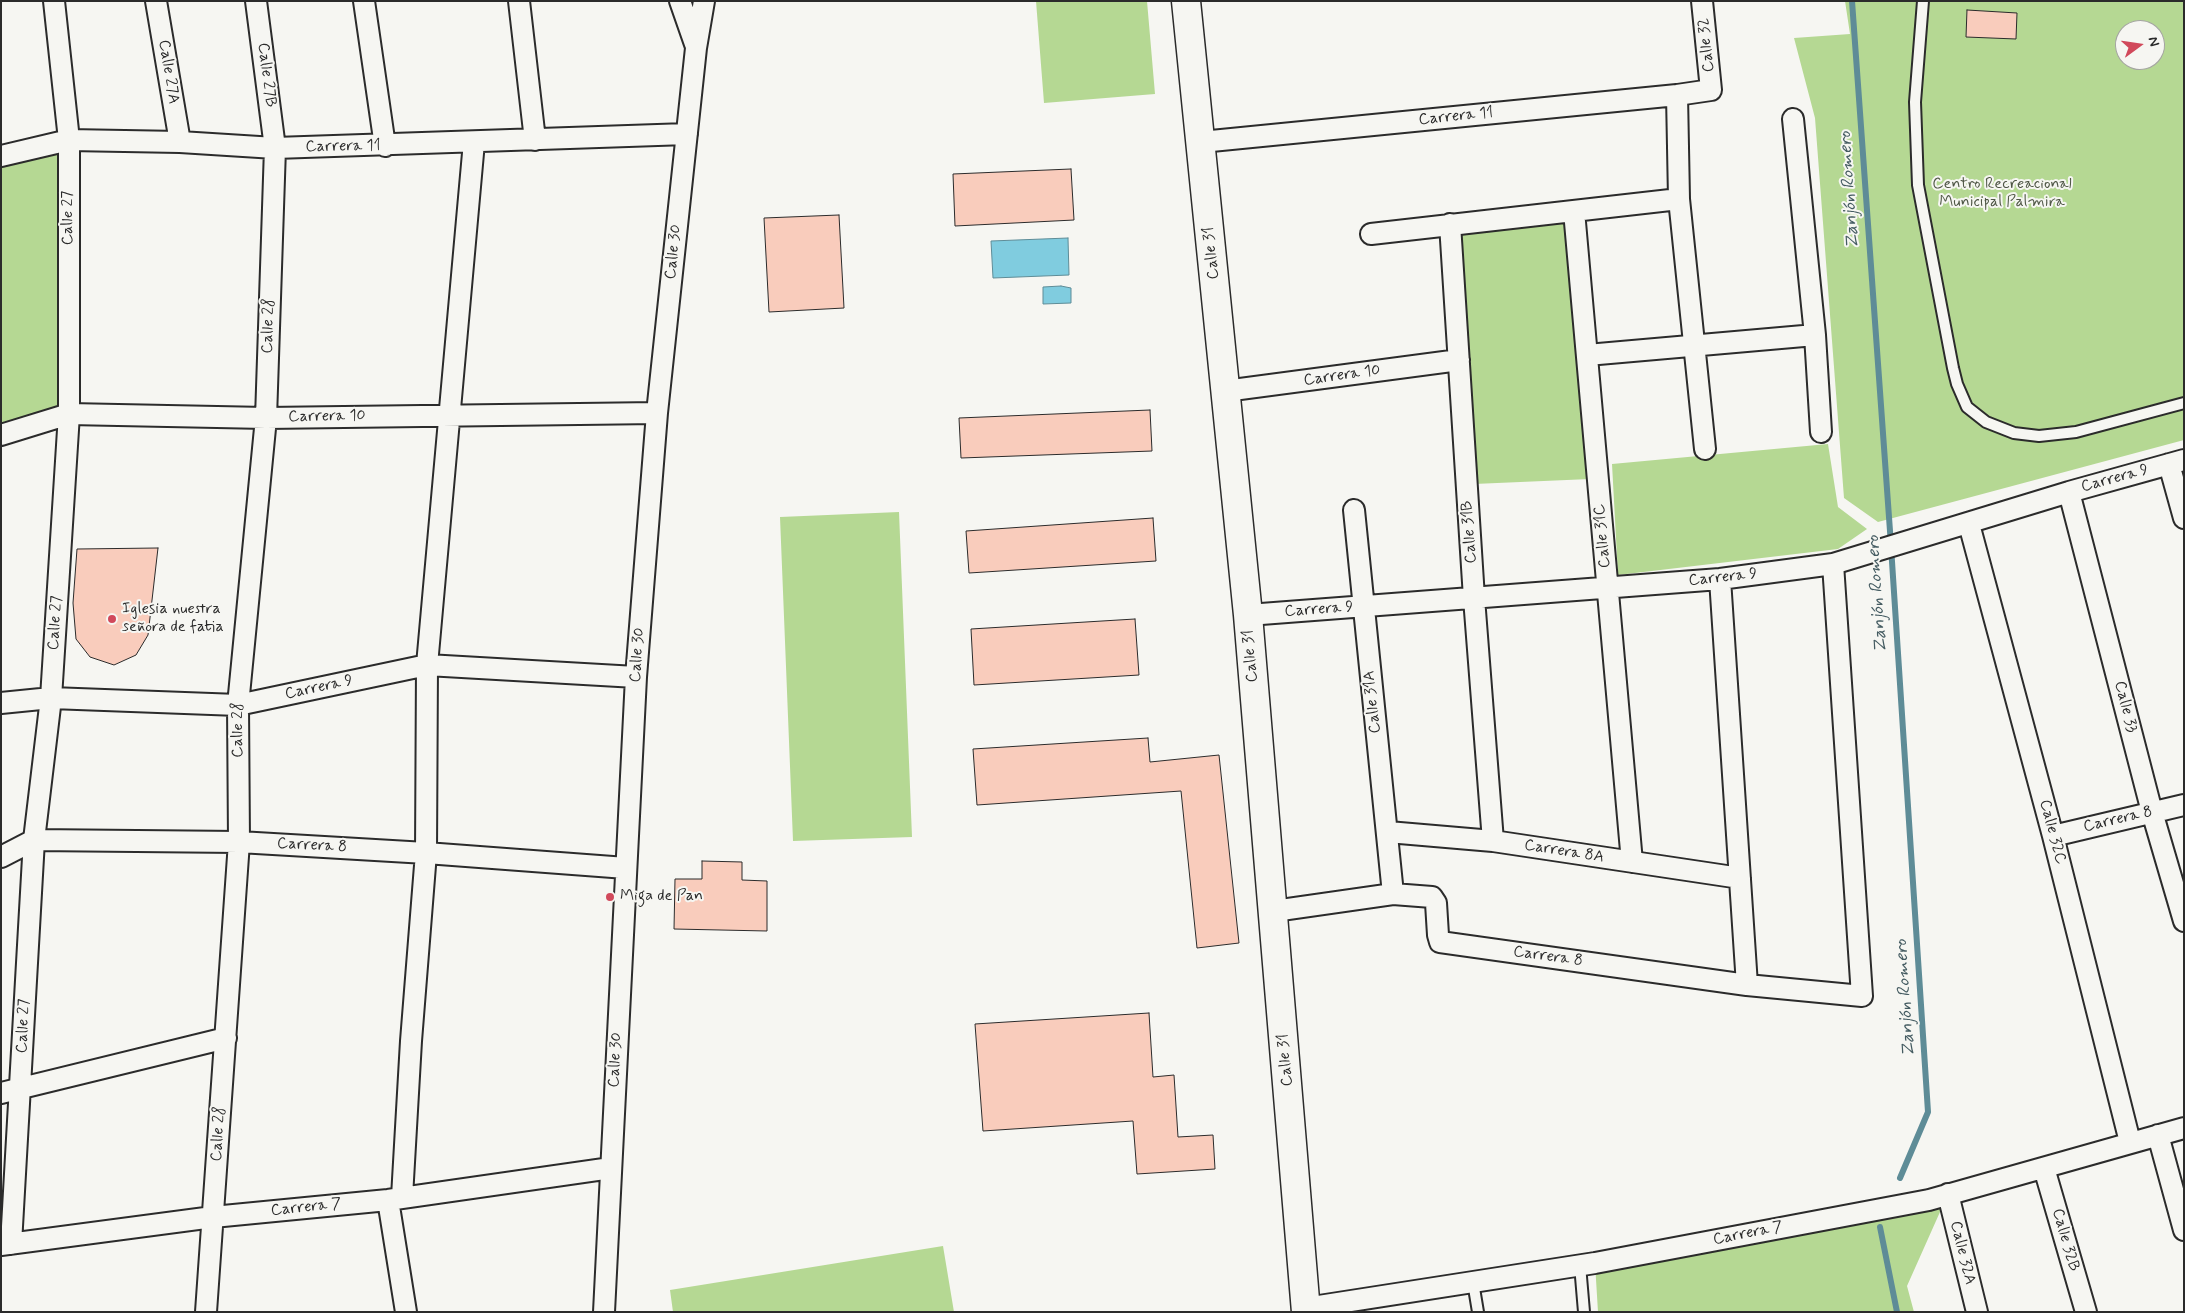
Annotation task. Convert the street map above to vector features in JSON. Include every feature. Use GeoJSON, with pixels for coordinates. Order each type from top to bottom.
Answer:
{"type":"FeatureCollection","features":[{"type":"Feature","properties":{"kind":"main road","name":"Calle 31"},"geometry":{"type":"LineString","coordinates":[[1186,1],[1248,615],[1306,1310]]}},
{"type":"Feature","properties":{"kind":"street","name":"Calle 27"},"geometry":{"type":"LineString","coordinates":[[6,1244],[11,1092],[34,840],[51,698],[69,414],[69,140],[54,1]]}},
{"type":"Feature","properties":{"kind":"street","name":"Calle 27A"},"geometry":{"type":"LineString","coordinates":[[156,1],[180,142]]}},
{"type":"Feature","properties":{"kind":"street","name":"Calle 27B"},"geometry":{"type":"LineString","coordinates":[[256,1],[275,148]]}},
{"type":"Feature","properties":{"kind":"street"},"geometry":{"type":"LineString","coordinates":[[364,1],[385,146]]}},
{"type":"Feature","properties":{"kind":"street"},"geometry":{"type":"LineString","coordinates":[[518,1],[535,140]]}},
{"type":"Feature","properties":{"kind":"street"},"geometry":{"type":"LineString","coordinates":[[680,1],[696,48]]}},
{"type":"Feature","properties":{"kind":"street","name":"Calle 30"},"geometry":{"type":"LineString","coordinates":[[604,1312],[636,677],[656,413],[696,48],[704,1]]}},
{"type":"Feature","properties":{"kind":"street","name":"Calle 32"},"geometry":{"type":"LineString","coordinates":[[1702,1],[1711,90]]}},
{"type":"Feature","properties":{"kind":"street","name":"Carrera 11"},"geometry":{"type":"LineString","coordinates":[[1200,142],[1677,95],[1711,90]]}},
{"type":"Feature","properties":{"kind":"street"},"geometry":{"type":"LineString","coordinates":[[1677,95],[1679,199],[1706,449]]}},
{"type":"Feature","properties":{"kind":"street"},"geometry":{"type":"LineString","coordinates":[[1793,119],[1815,336],[1821,432]]}},
{"type":"Feature","properties":{"kind":"street","name":"Carrera 11"},"geometry":{"type":"LineString","coordinates":[[1,156],[69,140],[180,142],[275,148],[385,146],[687,134]]}},
{"type":"Feature","properties":{"kind":"street"},"geometry":{"type":"LineString","coordinates":[[406,1312],[395,1198],[411,1041],[426,853],[427,665],[474,142]]}},
{"type":"Feature","properties":{"kind":"street","name":"Calle 28"},"geometry":{"type":"LineString","coordinates":[[206,1312],[240,842],[238,705],[266,418],[275,148]]}},
{"type":"Feature","properties":{"kind":"street"},"geometry":{"type":"LineString","coordinates":[[1371,234],[1679,199]]}},
{"type":"Feature","properties":{"kind":"street","name":"Calle 31C"},"geometry":{"type":"LineString","coordinates":[[1574,211],[1632,862]]}},
{"type":"Feature","properties":{"kind":"street","name":"Calle 31B"},"geometry":{"type":"LineString","coordinates":[[1450,224],[1474,598],[1493,841]]}},
{"type":"Feature","properties":{"kind":"street"},"geometry":{"type":"LineString","coordinates":[[1587,355],[1815,336]]}},
{"type":"Feature","properties":{"kind":"street","name":"Carrera 10"},"geometry":{"type":"LineString","coordinates":[[1225,391],[1459,360]]}},
{"type":"Feature","properties":{"kind":"street","name":"Carrera 10"},"geometry":{"type":"LineString","coordinates":[[1,435],[69,414],[266,418],[451,414],[656,413]]}},
{"type":"Feature","properties":{"kind":"street"},"geometry":{"type":"LineString","coordinates":[[2176,462],[2184,518]]}},
{"type":"Feature","properties":{"kind":"street","name":"Carrera 9"},"geometry":{"type":"LineString","coordinates":[[1248,615],[1720,579],[1833,564],[1907,540],[1969,524],[2069,492],[2176,462]]}},
{"type":"Feature","properties":{"kind":"street","name":"Calle 33"},"geometry":{"type":"LineString","coordinates":[[2069,492],[2152,812],[2184,921]]}},
{"type":"Feature","properties":{"kind":"street","name":"Calle 31A"},"geometry":{"type":"LineString","coordinates":[[1354,510],[1393,894]]}},
{"type":"Feature","properties":{"kind":"street","name":"Calle 32C"},"geometry":{"type":"LineString","coordinates":[[1969,524],[2053,836],[2130,1142]]}},
{"type":"Feature","properties":{"kind":"street","name":"Carrera 8"},"geometry":{"type":"LineString","coordinates":[[1274,911],[1393,894],[1432,897],[1435,899],[1440,942],[1747,985],[1862,996],[1833,564]]}},
{"type":"Feature","properties":{"kind":"street"},"geometry":{"type":"LineString","coordinates":[[1720,579],[1747,985]]}},
{"type":"Feature","properties":{"kind":"street","name":"Carrera 9"},"geometry":{"type":"LineString","coordinates":[[1,703],[51,698],[238,705],[427,665],[636,677]]}},
{"type":"Feature","properties":{"kind":"street","name":"Carrera 8"},"geometry":{"type":"LineString","coordinates":[[2053,836],[2184,805]]}},
{"type":"Feature","properties":{"kind":"street","name":"Carrera 8A"},"geometry":{"type":"LineString","coordinates":[[1388,832],[1493,841],[1740,878]]}},
{"type":"Feature","properties":{"kind":"street","name":"Carrera 8"},"geometry":{"type":"LineString","coordinates":[[1,857],[34,840],[240,842],[426,853],[626,868]]}},
{"type":"Feature","properties":{"kind":"street"},"geometry":{"type":"LineString","coordinates":[[11,1092],[226,1038]]}},
{"type":"Feature","properties":{"kind":"street","name":"Carrera 7"},"geometry":{"type":"LineString","coordinates":[[1306,1310],[1580,1265],[1929,1200],[2184,1128]]}},
{"type":"Feature","properties":{"kind":"street"},"geometry":{"type":"LineString","coordinates":[[2158,1135],[2184,1230]]}},
{"type":"Feature","properties":{"kind":"street","name":"Carrera 7"},"geometry":{"type":"LineString","coordinates":[[6,1244],[213,1217],[395,1198],[611,1168]]}},
{"type":"Feature","properties":{"kind":"street","name":"Calle 32B"},"geometry":{"type":"LineString","coordinates":[[2044,1168],[2086,1312]]}},
{"type":"Feature","properties":{"kind":"street","name":"Calle 32A"},"geometry":{"type":"LineString","coordinates":[[1948,1194],[1977,1312]]}},
{"type":"Feature","properties":{"kind":"lane"},"geometry":{"type":"LineString","coordinates":[[1923,1],[1915,102],[1918,185],[1953,368],[1957,384],[1967,407],[1986,422],[1993,425],[2014,433],[2039,436],[2076,432],[2184,403]]}},
{"type":"Feature","properties":{"kind":"lane"},"geometry":{"type":"LineString","coordinates":[[1580,1265],[1584,1312]]}},
{"type":"Feature","properties":{"kind":"lane"},"geometry":{"type":"LineString","coordinates":[[1473,1282],[1478,1312]]}},
{"type":"Feature","properties":{"kind":"green space"},"geometry":{"type":"Polygon","coordinates":[[[1036,1],[1147,1],[1155,94],[1044,103],[1036,1]]]}},
{"type":"Feature","properties":{"kind":"green space","name":"Centro Recreacional Municipal Palmira"},"geometry":{"type":"Polygon","coordinates":[[[1845,1],[2184,1],[2184,440],[1878,522],[1844,498],[1815,118],[1794,38],[1850,34],[1845,1]]]}},
{"type":"Feature","properties":{"kind":"green space"},"geometry":{"type":"Polygon","coordinates":[[[69,140],[69,414],[1,435],[1,157],[69,140]]]}},
{"type":"Feature","properties":{"kind":"green space"},"geometry":{"type":"Polygon","coordinates":[[[1566,223],[1590,479],[1474,484],[1459,233],[1566,223]]]}},
{"type":"Feature","properties":{"kind":"green space"},"geometry":{"type":"Polygon","coordinates":[[[1828,444],[1838,507],[1867,529],[1838,549],[1618,575],[1612,464],[1828,444]]]}},
{"type":"Feature","properties":{"kind":"green space"},"geometry":{"type":"Polygon","coordinates":[[[899,512],[912,837],[793,841],[780,517],[899,512]]]}},
{"type":"Feature","properties":{"kind":"green space"},"geometry":{"type":"Polygon","coordinates":[[[1948,1194],[1907,1286],[1914,1312],[1598,1312],[1595,1263],[1948,1194]]]}},
{"type":"Feature","properties":{"kind":"green space"},"geometry":{"type":"Polygon","coordinates":[[[943,1246],[954,1312],[673,1312],[670,1290],[943,1246]]]}},
{"type":"Feature","properties":{"kind":"water"},"geometry":{"type":"Polygon","coordinates":[[[1068,238],[1069,275],[993,278],[991,241],[1068,238]]]}},
{"type":"Feature","properties":{"kind":"water"},"geometry":{"type":"Polygon","coordinates":[[[1061,286],[1071,288],[1071,303],[1043,304],[1043,287],[1061,286]]]}},
{"type":"Feature","properties":{"kind":"building"},"geometry":{"type":"Polygon","coordinates":[[[1967,10],[2017,13],[2016,39],[1966,37],[1967,10]]]}},
{"type":"Feature","properties":{"kind":"building"},"geometry":{"type":"Polygon","coordinates":[[[1071,169],[1074,220],[955,226],[953,174],[1071,169]]]}},
{"type":"Feature","properties":{"kind":"building"},"geometry":{"type":"Polygon","coordinates":[[[839,215],[844,308],[769,312],[764,218],[839,215]]]}},
{"type":"Feature","properties":{"kind":"building"},"geometry":{"type":"Polygon","coordinates":[[[1150,410],[1152,451],[961,458],[959,418],[1150,410]]]}},
{"type":"Feature","properties":{"kind":"building"},"geometry":{"type":"Polygon","coordinates":[[[1153,518],[1156,561],[969,573],[966,531],[1153,518]]]}},
{"type":"Feature","properties":{"kind":"building","name":"Iglesia nuestra señora de fatia"},"geometry":{"type":"Polygon","coordinates":[[[158,548],[148,635],[136,655],[114,665],[90,657],[76,639],[73,603],[77,549],[158,548]]]}},
{"type":"Feature","properties":{"kind":"building"},"geometry":{"type":"Polygon","coordinates":[[[1135,619],[1139,675],[974,685],[971,629],[1135,619]]]}},
{"type":"Feature","properties":{"kind":"building"},"geometry":{"type":"Polygon","coordinates":[[[1148,738],[1150,762],[1219,755],[1239,943],[1197,948],[1181,791],[977,805],[973,749],[1148,738]]]}},
{"type":"Feature","properties":{"kind":"building"},"geometry":{"type":"Polygon","coordinates":[[[702,861],[742,862],[742,880],[767,881],[767,931],[674,929],[675,879],[702,879],[702,861]]]}},
{"type":"Feature","properties":{"kind":"building"},"geometry":{"type":"Polygon","coordinates":[[[1149,1013],[1153,1077],[1174,1075],[1178,1137],[1213,1135],[1215,1169],[1137,1174],[1133,1121],[983,1131],[975,1024],[1149,1013]]]}},
{"type":"Feature","properties":{"kind":"waterway","name":"Zanjón Romero"},"geometry":{"type":"LineString","coordinates":[[1852,1],[1890,531],[1928,1112],[1900,1178]]}},
{"type":"Feature","properties":{"kind":"waterway","name":"Zanjón Romero"},"geometry":{"type":"LineString","coordinates":[[1880,1227],[1897,1312]]}},
{"type":"Feature","properties":{"kind":"place","name":"Iglesia nuestra señora de fatia"},"geometry":{"type":"Point","coordinates":[112,619]}},
{"type":"Feature","properties":{"kind":"place","name":"Miga de Pan"},"geometry":{"type":"Point","coordinates":[610,897]}}]}
